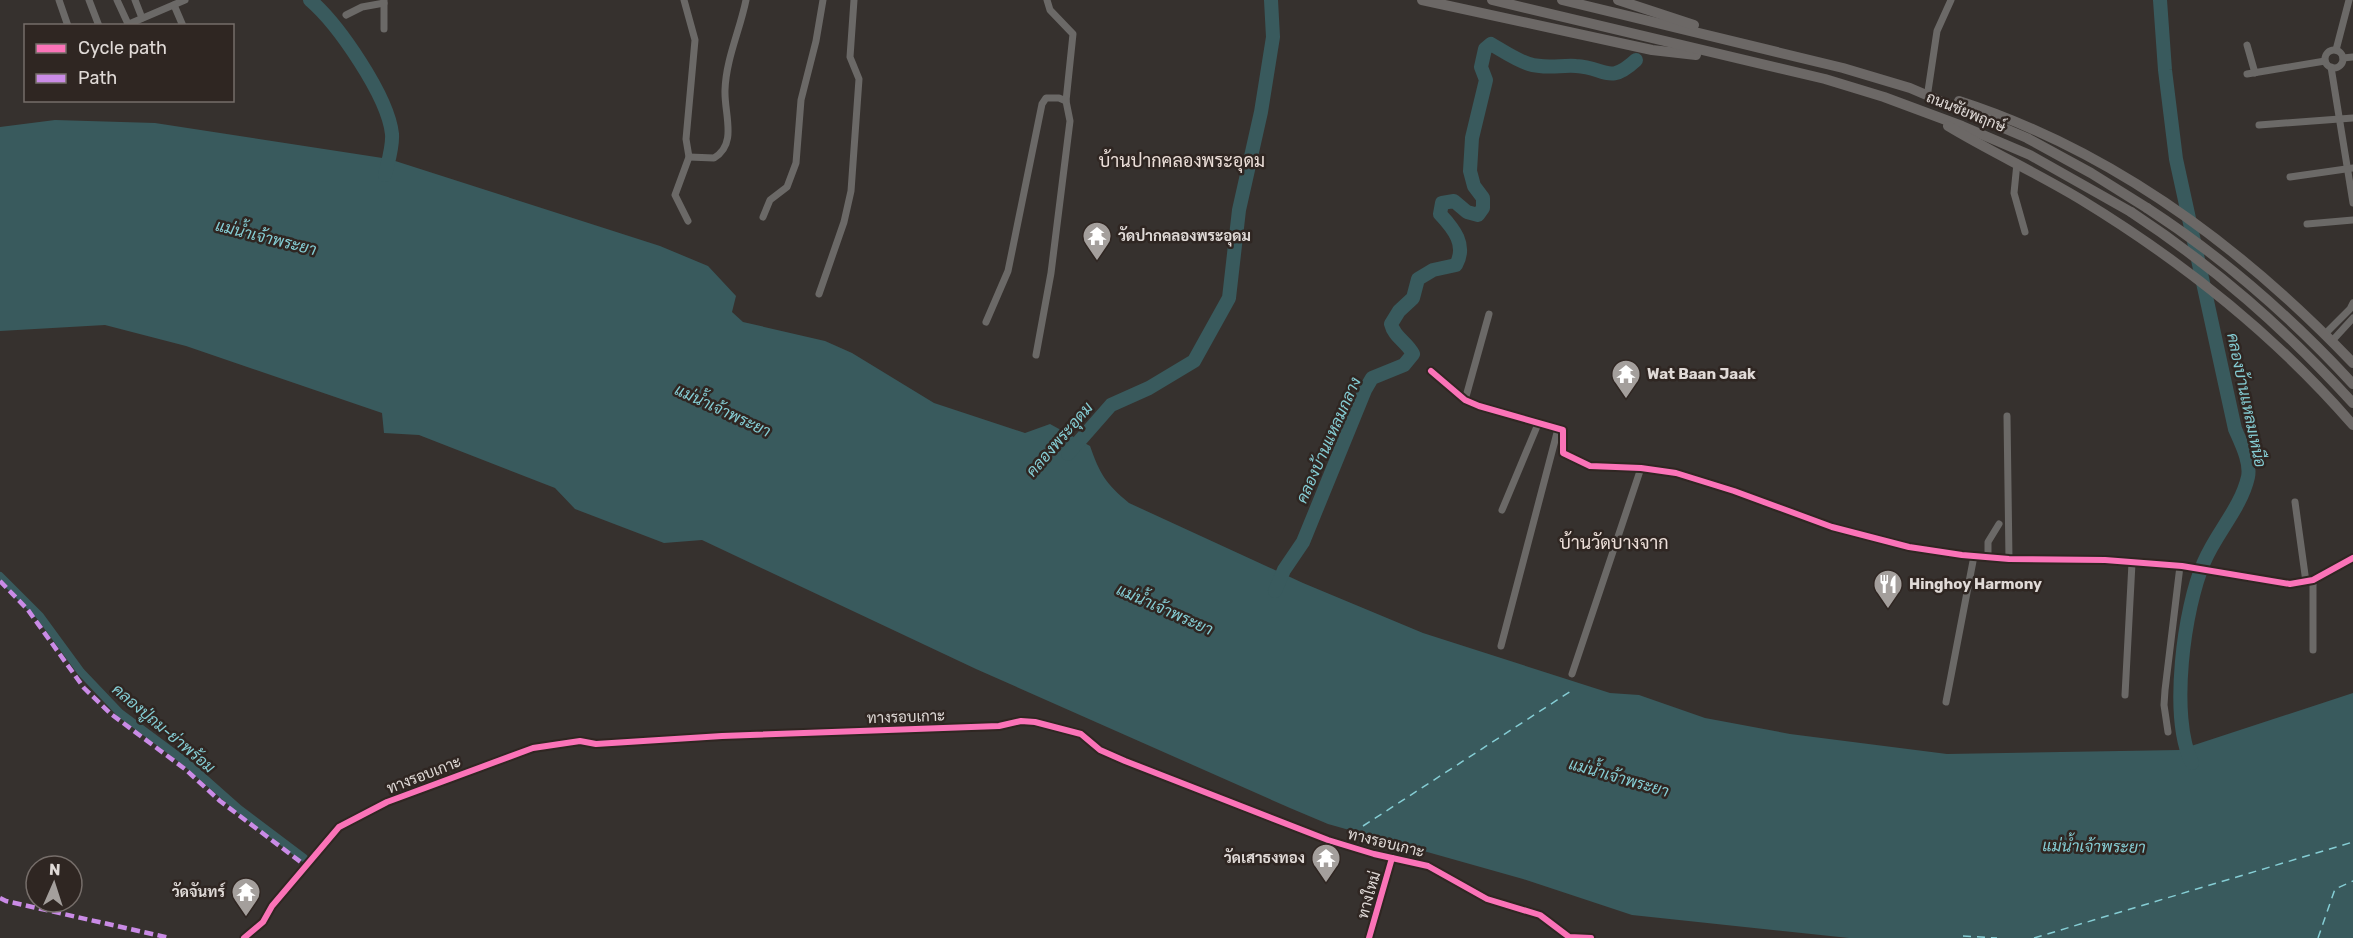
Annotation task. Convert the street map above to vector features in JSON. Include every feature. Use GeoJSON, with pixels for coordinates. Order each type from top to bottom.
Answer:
{"type":"FeatureCollection","features":[{"type":"Feature","properties":{"kind":"main road"},"geometry":{"type":"LineString","coordinates":[[1422,0],[1653,50],[1744,60]]}},
{"type":"Feature","properties":{"kind":"main road","name":"ถนนชัยพฤกษ์"},"geometry":{"type":"LineString","coordinates":[[1492,0],[1836,82],[1922,110],[2030,155],[2131,212],[2184,248],[2261,310],[2305,351],[2353,403]]}},
{"type":"Feature","properties":{"kind":"main road","name":"ถนนชัยพฤกษ์"},"geometry":{"type":"LineString","coordinates":[[1562,0],[1844,68],[1910,88],[2027,138],[2147,207],[2211,252],[2314,342],[2353,384]]}},
{"type":"Feature","properties":{"kind":"main road"},"geometry":{"type":"LineString","coordinates":[[1618,0],[1747,44]]}},
{"type":"Feature","properties":{"kind":"main road","name":"ถนนชัยพฤกษ์"},"geometry":{"type":"LineString","coordinates":[[1910,88],[1928,90],[2022,123],[2128,179],[2216,239],[2271,283],[2329,337],[2353,363]]}},
{"type":"Feature","properties":{"kind":"main road"},"geometry":{"type":"LineString","coordinates":[[1922,110],[2089,204],[2190,272],[2285,352],[2353,425]]}},
{"type":"Feature","properties":{"kind":"main road"},"geometry":{"type":"LineString","coordinates":[[2340,410],[2333,396],[2333,384],[2339,374],[2353,370]]}},
{"type":"Feature","properties":{"kind":"street"},"geometry":{"type":"LineString","coordinates":[[59,0],[67,24]]}},
{"type":"Feature","properties":{"kind":"street"},"geometry":{"type":"LineString","coordinates":[[89,0],[98,24]]}},
{"type":"Feature","properties":{"kind":"street"},"geometry":{"type":"LineString","coordinates":[[135,0],[142,18]]}},
{"type":"Feature","properties":{"kind":"street"},"geometry":{"type":"LineString","coordinates":[[131,24],[186,0]]}},
{"type":"Feature","properties":{"kind":"street"},"geometry":{"type":"LineString","coordinates":[[684,0],[695,40],[686,139],[689,157],[675,195],[688,221]]}},
{"type":"Feature","properties":{"kind":"street"},"geometry":{"type":"LineString","coordinates":[[689,157],[714,158],[726,147],[729,137],[725,87],[733,46],[746,0]]}},
{"type":"Feature","properties":{"kind":"street"},"geometry":{"type":"LineString","coordinates":[[763,217],[770,200],[787,187],[796,163],[801,100],[823,0]]}},
{"type":"Feature","properties":{"kind":"street"},"geometry":{"type":"LineString","coordinates":[[819,294],[844,222],[851,191],[859,79],[850,57],[854,0]]}},
{"type":"Feature","properties":{"kind":"street"},"geometry":{"type":"LineString","coordinates":[[1036,355],[1051,273],[1070,120],[1066,101],[1073,34],[1050,10],[1047,0]]}},
{"type":"Feature","properties":{"kind":"street"},"geometry":{"type":"LineString","coordinates":[[1928,90],[1937,31],[1951,0]]}},
{"type":"Feature","properties":{"kind":"street"},"geometry":{"type":"LineString","coordinates":[[2336,50],[2349,12],[2349,0]]}},
{"type":"Feature","properties":{"kind":"street"},"geometry":{"type":"LineString","coordinates":[[120,1],[129,24]]}},
{"type":"Feature","properties":{"kind":"street"},"geometry":{"type":"LineString","coordinates":[[345,15],[362,7],[384,2],[384,29]]}},
{"type":"Feature","properties":{"kind":"street"},"geometry":{"type":"LineString","coordinates":[[174,5],[182,24]]}},
{"type":"Feature","properties":{"kind":"street"},"geometry":{"type":"LineString","coordinates":[[2247,45],[2251,74],[2325,61]]}},
{"type":"Feature","properties":{"kind":"street"},"geometry":{"type":"LineString","coordinates":[[2325,61],[2327,52],[2336,50],[2343,58]]}},
{"type":"Feature","properties":{"kind":"street"},"geometry":{"type":"LineString","coordinates":[[2343,58],[2353,57]]}},
{"type":"Feature","properties":{"kind":"street"},"geometry":{"type":"LineString","coordinates":[[2331,67],[2338,67],[2343,58]]}},
{"type":"Feature","properties":{"kind":"street"},"geometry":{"type":"LineString","coordinates":[[2325,61],[2331,67],[2350,169],[2353,203]]}},
{"type":"Feature","properties":{"kind":"street"},"geometry":{"type":"LineString","coordinates":[[986,322],[1008,271],[1042,104],[1046,98],[1059,98],[1066,101]]}},
{"type":"Feature","properties":{"kind":"street"},"geometry":{"type":"LineString","coordinates":[[2259,125],[2353,118]]}},
{"type":"Feature","properties":{"kind":"street"},"geometry":{"type":"LineString","coordinates":[[2016,163],[2014,193],[2025,232]]}},
{"type":"Feature","properties":{"kind":"street"},"geometry":{"type":"LineString","coordinates":[[2290,177],[2350,169]]}},
{"type":"Feature","properties":{"kind":"street"},"geometry":{"type":"LineString","coordinates":[[2307,224],[2353,220]]}},
{"type":"Feature","properties":{"kind":"street"},"geometry":{"type":"LineString","coordinates":[[2329,337],[2353,303]]}},
{"type":"Feature","properties":{"kind":"street"},"geometry":{"type":"LineString","coordinates":[[1465,400],[1489,314]]}},
{"type":"Feature","properties":{"kind":"street"},"geometry":{"type":"LineString","coordinates":[[2329,337],[2353,318]]}},
{"type":"Feature","properties":{"kind":"street"},"geometry":{"type":"LineString","coordinates":[[1431,371],[1465,400],[1563,430],[1563,453],[1590,466],[1672,472],[1701,480],[1832,527],[1909,547],[1988,558],[2105,560],[2132,564],[2184,566],[2270,582],[2309,581],[2353,558]]}},
{"type":"Feature","properties":{"kind":"street"},"geometry":{"type":"LineString","coordinates":[[2007,417],[2009,559]]}},
{"type":"Feature","properties":{"kind":"street"},"geometry":{"type":"LineString","coordinates":[[1502,510],[1538,424]]}},
{"type":"Feature","properties":{"kind":"street"},"geometry":{"type":"LineString","coordinates":[[1501,646],[1558,429]]}},
{"type":"Feature","properties":{"kind":"street"},"geometry":{"type":"LineString","coordinates":[[1572,674],[1641,468]]}},
{"type":"Feature","properties":{"kind":"street"},"geometry":{"type":"LineString","coordinates":[[2295,502],[2309,581],[2313,650]]}},
{"type":"Feature","properties":{"kind":"street"},"geometry":{"type":"LineString","coordinates":[[1988,558],[1988,542],[1999,524]]}},
{"type":"Feature","properties":{"kind":"street"},"geometry":{"type":"LineString","coordinates":[[1946,702],[1974,556]]}},
{"type":"Feature","properties":{"kind":"street"},"geometry":{"type":"LineString","coordinates":[[2124,695],[2132,564]]}},
{"type":"Feature","properties":{"kind":"street"},"geometry":{"type":"LineString","coordinates":[[2168,732],[2164,705],[2165,682],[2184,566]]}},
{"type":"Feature","properties":{"kind":"water","name":"แม่น้ำเจ้าพระยา"},"geometry":{"type":"Polygon","coordinates":[[[55,120],[155,123],[389,159],[660,246],[708,266],[736,296],[732,312],[743,322],[825,341],[852,353],[934,403],[1025,433],[1050,424],[1090,446],[1104,478],[1129,503],[1303,583],[1423,633],[1610,693],[1639,695],[1705,718],[1790,734],[1947,754],[2179,750],[2353,693],[2353,938],[1849,938],[1632,915],[1523,879],[1328,824],[976,669],[702,540],[664,543],[575,509],[555,488],[419,435],[384,433],[382,413],[186,346],[105,325],[0,331],[0,127],[55,120]]]}},
{"type":"Feature","properties":{"kind":"waterway"},"geometry":{"type":"LineString","coordinates":[[310,0],[347,43],[372,81],[381,100],[392,134],[385,175]]}},
{"type":"Feature","properties":{"kind":"waterway","name":"คลองพระอุดม"},"geometry":{"type":"LineString","coordinates":[[1068,454],[1111,405],[1149,388],[1194,361],[1229,298],[1239,210],[1261,112],[1273,37],[1271,0]]}},
{"type":"Feature","properties":{"kind":"waterway","name":"คลองบ้านแหลมเหนือ"},"geometry":{"type":"LineString","coordinates":[[2160,0],[2165,70],[2176,159],[2235,429],[2245,453],[2249,471],[2240,499],[2204,562],[2190,606],[2180,691],[2181,719],[2185,743],[2192,763]]}},
{"type":"Feature","properties":{"kind":"waterway","name":"คลองบ้านแหลมกลาง"},"geometry":{"type":"LineString","coordinates":[[1275,591],[1284,570],[1303,542],[1365,390],[1372,378],[1404,365],[1413,354],[1391,324],[1399,311],[1413,298],[1418,279],[1433,270],[1456,265],[1459,258],[1459,244],[1454,231],[1440,214],[1442,203],[1454,201],[1467,212],[1478,215],[1483,208],[1483,198],[1474,186],[1470,171],[1472,138],[1486,80],[1481,67],[1485,49],[1491,44],[1529,64],[1547,67],[1586,67],[1612,74],[1627,68],[1636,60]]}},
{"type":"Feature","properties":{"kind":"waterway","name":"คลองปู่ถม-ย่าพร้อม"},"geometry":{"type":"LineString","coordinates":[[0,576],[40,616],[81,672],[120,713],[186,762],[239,809],[304,858]]}},
{"type":"Feature","properties":{"kind":"ferry route"},"geometry":{"type":"LineString","coordinates":[[1363,826],[1571,691]]}},
{"type":"Feature","properties":{"kind":"ferry route"},"geometry":{"type":"LineString","coordinates":[[2034,938],[2353,842]]}},
{"type":"Feature","properties":{"kind":"ferry route"},"geometry":{"type":"LineString","coordinates":[[2318,938],[2335,889],[2353,881]]}},
{"type":"Feature","properties":{"kind":"ferry route"},"geometry":{"type":"LineString","coordinates":[[1963,936],[1997,938]]}},
{"type":"Feature","properties":{"kind":"marked path"},"geometry":{"type":"LineString","coordinates":[[0,581],[28,610],[84,688],[111,714],[185,769],[220,801],[306,866]]}},
{"type":"Feature","properties":{"kind":"marked path"},"geometry":{"type":"LineString","coordinates":[[0,898],[170,938]]}},
{"type":"Feature","properties":{"kind":"cycle path"},"geometry":{"type":"LineString","coordinates":[[1431,371],[1465,400],[1563,430],[1563,453],[1590,466],[1641,468],[1676,473],[1734,491],[1832,527],[1909,547],[2009,559],[2105,560],[2182,566],[2290,584],[2313,580],[2353,558]]}},
{"type":"Feature","properties":{"kind":"cycle path","name":"ทางรอบเกาะ"},"geometry":{"type":"LineString","coordinates":[[244,938],[263,922],[272,906],[339,827],[387,802],[533,748],[580,741],[596,744],[722,736],[999,726],[1021,721],[1035,722],[1081,734],[1100,750],[1125,761],[1328,840],[1374,854],[1428,866],[1487,899],[1540,915],[1569,937],[1591,938]]}},
{"type":"Feature","properties":{"kind":"cycle path","name":"ทางรอบเกาะ"},"geometry":{"type":"LineString","coordinates":[[1369,938],[1392,858]]}},
{"type":"Feature","properties":{"kind":"place","name":"วัดปากคลองพระอุดม"},"geometry":{"type":"Point","coordinates":[1097,262]}},
{"type":"Feature","properties":{"kind":"place","name":"Wat Baan Jaak"},"geometry":{"type":"Point","coordinates":[1626,400]}},
{"type":"Feature","properties":{"kind":"place","name":"Hinghoy Harmony"},"geometry":{"type":"Point","coordinates":[1888,610]}},
{"type":"Feature","properties":{"kind":"place","name":"วัดเสาธงทอง"},"geometry":{"type":"Point","coordinates":[1326,884]}},
{"type":"Feature","properties":{"kind":"place","name":"วัดจันทร์"},"geometry":{"type":"Point","coordinates":[246,918]}},
{"type":"Feature","properties":{"kind":"district","name":"บ้านปากคลองพระอุดม"},"geometry":{"type":"Point","coordinates":[1182,161]}},
{"type":"Feature","properties":{"kind":"district","name":"บ้านวัดบางจาก"},"geometry":{"type":"Point","coordinates":[1614,543]}}]}
